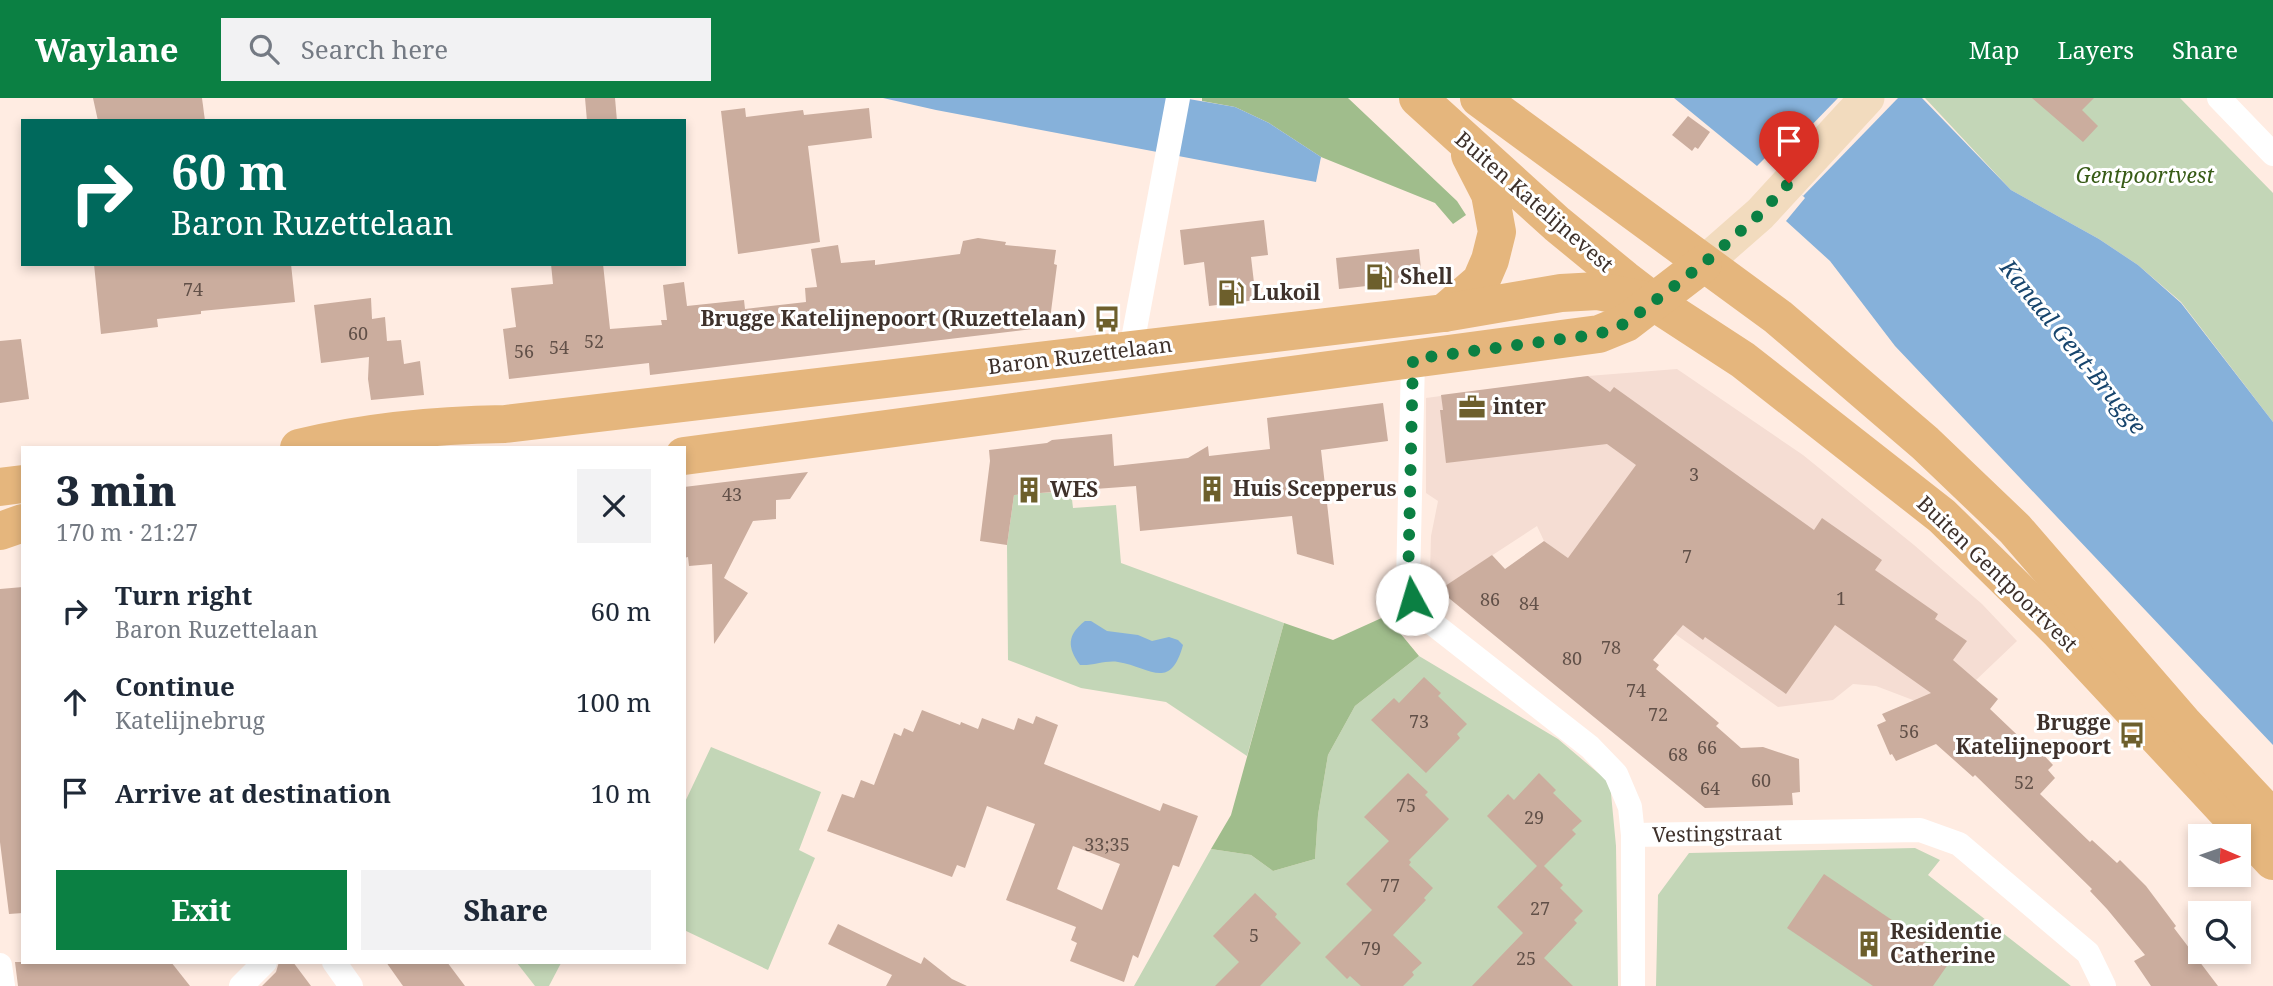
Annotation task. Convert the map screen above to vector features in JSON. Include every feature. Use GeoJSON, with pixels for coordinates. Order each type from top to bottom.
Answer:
{"type":"FeatureCollection","features":[{"type":"Feature","properties":{"kind":"main road","name":"Buiten Katelijnevest"},"geometry":{"type":"LineString","coordinates":[[1418,98],[1557,224],[1654,302]]}},
{"type":"Feature","properties":{"kind":"main road","name":"Buiten Katelijnevest"},"geometry":{"type":"LineString","coordinates":[[1479,98],[1622,201],[1703,264]]}},
{"type":"Feature","properties":{"kind":"main road"},"geometry":{"type":"LineString","coordinates":[[1444,313],[1481,281],[1497,232],[1490,194],[1462,140]]}},
{"type":"Feature","properties":{"kind":"main road"},"geometry":{"type":"LineString","coordinates":[[686,456],[1599,334],[1626,323],[1703,264]]}},
{"type":"Feature","properties":{"kind":"main road","name":"Buiten Gentpoortvest"},"geometry":{"type":"LineString","coordinates":[[1703,264],[1778,317],[1925,443],[2015,528],[2183,723],[2273,819]]}},
{"type":"Feature","properties":{"kind":"main road","name":"Baron Ruzettelaan"},"geometry":{"type":"LineString","coordinates":[[307,446],[347,436],[433,426],[505,424],[1444,313],[1561,293],[1598,291],[1654,302]]}},
{"type":"Feature","properties":{"kind":"main road","name":"Buiten Gentpoortvest"},"geometry":{"type":"LineString","coordinates":[[1654,302],[1742,360],[1942,516],[2060,632],[2273,861]]}},
{"type":"Feature","properties":{"kind":"main road","name":"Baron Ruzettelaan"},"geometry":{"type":"LineString","coordinates":[[443,446],[505,424]]}},
{"type":"Feature","properties":{"kind":"main road"},"geometry":{"type":"LineString","coordinates":[[0,487],[21,484]]}},
{"type":"Feature","properties":{"kind":"main road"},"geometry":{"type":"LineString","coordinates":[[0,531],[21,524]]}},
{"type":"Feature","properties":{"kind":"main road"},"geometry":{"type":"LineString","coordinates":[[0,542],[21,539]]}},
{"type":"Feature","properties":{"kind":"street"},"geometry":{"type":"LineString","coordinates":[[1131,350],[1178,98]]}},
{"type":"Feature","properties":{"kind":"street"},"geometry":{"type":"LineString","coordinates":[[1703,264],[1760,214],[1867,98]]}},
{"type":"Feature","properties":{"kind":"street"},"geometry":{"type":"LineString","coordinates":[[2220,98],[2273,154]]}},
{"type":"Feature","properties":{"kind":"street","name":"Vestingstraat"},"geometry":{"type":"LineString","coordinates":[[1413,359],[1408,585],[1418,612],[1590,747],[1616,774],[1630,807],[1633,835],[1920,830],[1959,844],[2079,945],[2088,953],[2104,986]]}},
{"type":"Feature","properties":{"kind":"street"},"geometry":{"type":"LineString","coordinates":[[1633,835],[1633,986]]}},
{"type":"Feature","properties":{"kind":"street"},"geometry":{"type":"LineString","coordinates":[[241,986],[263,964]]}},
{"type":"Feature","properties":{"kind":"street"},"geometry":{"type":"LineString","coordinates":[[335,964],[351,986]]}},
{"type":"Feature","properties":{"kind":"street"},"geometry":{"type":"LineString","coordinates":[[0,965],[3,986]]}},
{"type":"Feature","properties":{"kind":"shaded area"},"geometry":{"type":"Polygon","coordinates":[[[1677,369],[1803,455],[1982,604],[2017,641],[1954,701],[1926,705],[1876,686],[1853,684],[1833,700],[1778,707],[1544,541],[1537,526],[1439,590],[1430,573],[1431,536],[1438,501],[1426,493],[1426,398],[1588,376],[1677,369]]]}},
{"type":"Feature","properties":{"kind":"green space"},"geometry":{"type":"Polygon","coordinates":[[[1202,98],[1348,98],[1457,201],[1466,215],[1453,224],[1435,203],[1321,157],[1269,123],[1235,107],[1202,101],[1202,98]]]}},
{"type":"Feature","properties":{"kind":"green space","name":"Gentpoortvest"},"geometry":{"type":"Polygon","coordinates":[[[1925,98],[2180,98],[2273,193],[2273,422],[2181,302],[2138,265],[2099,239],[2011,190],[1925,98]]]}},
{"type":"Feature","properties":{"kind":"green space"},"geometry":{"type":"Polygon","coordinates":[[[1071,491],[1073,508],[1116,505],[1121,563],[1284,623],[1247,756],[1166,702],[1081,688],[1008,660],[1007,545],[1014,495],[1071,491]]]}},
{"type":"Feature","properties":{"kind":"green space"},"geometry":{"type":"Polygon","coordinates":[[[1386,616],[1419,656],[1355,706],[1328,755],[1318,815],[1315,859],[1273,871],[1251,855],[1211,849],[1231,815],[1284,623],[1333,640],[1386,616]]]}},
{"type":"Feature","properties":{"kind":"green space"},"geometry":{"type":"Polygon","coordinates":[[[1419,656],[1558,739],[1610,783],[1616,846],[1618,986],[1134,986],[1211,849],[1251,855],[1273,871],[1315,859],[1318,815],[1328,755],[1355,706],[1419,656]]]}},
{"type":"Feature","properties":{"kind":"green space"},"geometry":{"type":"Polygon","coordinates":[[[711,747],[821,792],[799,850],[815,858],[768,970],[686,931],[686,800],[711,747]]]}},
{"type":"Feature","properties":{"kind":"green space"},"geometry":{"type":"Polygon","coordinates":[[[1915,848],[1940,860],[1928,875],[2071,986],[1656,986],[1658,895],[1689,853],[1915,848]]]}},
{"type":"Feature","properties":{"kind":"green space"},"geometry":{"type":"Polygon","coordinates":[[[518,964],[560,964],[549,986],[535,986],[518,964]]]}},
{"type":"Feature","properties":{"kind":"water"},"geometry":{"type":"Polygon","coordinates":[[[883,98],[1183,98],[1235,107],[1269,123],[1321,157],[1316,182],[883,98]]]}},
{"type":"Feature","properties":{"kind":"water","name":"Kanaal Gent-Brugge"},"geometry":{"type":"Polygon","coordinates":[[[1674,98],[1922,98],[2011,190],[2099,239],[2138,265],[2181,303],[2273,422],[2273,745],[1895,346],[1830,261],[1786,221],[1805,198],[1765,158],[1757,166],[1674,98]]]}},
{"type":"Feature","properties":{"kind":"water"},"geometry":{"type":"Polygon","coordinates":[[[1085,621],[1091,621],[1107,631],[1138,635],[1152,641],[1169,637],[1183,645],[1172,668],[1165,672],[1158,673],[1113,662],[1080,665],[1071,647],[1071,641],[1075,631],[1085,621]]]}},
{"type":"Feature","properties":{"kind":"pier"},"geometry":{"type":"Polygon","coordinates":[[[1838,98],[1898,98],[1803,196],[1772,166],[1838,98]]]}},
{"type":"Feature","properties":{"kind":"building"},"geometry":{"type":"Polygon","coordinates":[[[93,98],[202,98],[205,119],[98,119],[93,98]]]}},
{"type":"Feature","properties":{"kind":"building"},"geometry":{"type":"Polygon","coordinates":[[[585,98],[615,98],[617,119],[587,119],[585,98]]]}},
{"type":"Feature","properties":{"kind":"building"},"geometry":{"type":"Polygon","coordinates":[[[2032,98],[2094,98],[2082,110],[2098,126],[2083,142],[2032,98]]]}},
{"type":"Feature","properties":{"kind":"building"},"geometry":{"type":"Polygon","coordinates":[[[745,108],[746,117],[803,110],[804,115],[869,108],[872,138],[808,146],[820,242],[738,254],[721,111],[745,108]]]}},
{"type":"Feature","properties":{"kind":"building"},"geometry":{"type":"Polygon","coordinates":[[[1688,116],[1710,132],[1698,149],[1695,147],[1692,151],[1672,135],[1688,116]]]}},
{"type":"Feature","properties":{"kind":"building"},"geometry":{"type":"Polygon","coordinates":[[[1264,220],[1268,255],[1251,257],[1256,300],[1209,306],[1204,262],[1184,265],[1180,230],[1264,220]]]}},
{"type":"Feature","properties":{"kind":"building"},"geometry":{"type":"Polygon","coordinates":[[[978,238],[1006,242],[1005,245],[1056,250],[1054,264],[1057,265],[1049,327],[650,375],[649,363],[509,379],[503,329],[516,327],[511,288],[553,284],[551,266],[603,266],[610,329],[662,325],[661,320],[667,320],[663,285],[684,282],[687,306],[744,300],[745,309],[806,302],[805,288],[817,287],[811,249],[838,245],[841,263],[875,260],[875,265],[960,254],[963,241],[978,238]]]}},
{"type":"Feature","properties":{"kind":"building"},"geometry":{"type":"Polygon","coordinates":[[[1419,249],[1422,280],[1339,289],[1336,258],[1419,249]]]}},
{"type":"Feature","properties":{"kind":"building"},"geometry":{"type":"Polygon","coordinates":[[[94,266],[291,266],[295,302],[201,311],[201,314],[157,319],[158,327],[101,334],[94,266]]]}},
{"type":"Feature","properties":{"kind":"building"},"geometry":{"type":"Polygon","coordinates":[[[371,298],[372,319],[385,317],[387,341],[401,340],[404,364],[420,361],[424,395],[371,400],[369,357],[321,363],[314,305],[371,298]]]}},
{"type":"Feature","properties":{"kind":"building"},"geometry":{"type":"Polygon","coordinates":[[[21,339],[29,399],[0,403],[0,341],[21,339]]]}},
{"type":"Feature","properties":{"kind":"building"},"geometry":{"type":"Polygon","coordinates":[[[1588,376],[1610,392],[1614,387],[1814,530],[1822,518],[1882,560],[1875,570],[1938,614],[1935,619],[1967,641],[1953,660],[1998,699],[1990,709],[2033,750],[2036,747],[2053,765],[2048,770],[2055,778],[2040,794],[2090,842],[2092,840],[2117,863],[2120,860],[2146,886],[2188,946],[2188,964],[2201,964],[2218,986],[2151,986],[2134,961],[2145,955],[2090,891],[2092,889],[1975,775],[1973,777],[1936,744],[1896,761],[1892,754],[1890,755],[1877,725],[1886,721],[1882,714],[1931,693],[1835,625],[1786,694],[1705,637],[1703,640],[1683,625],[1653,660],[1659,665],[1656,669],[1719,723],[1716,726],[1741,748],[1763,747],[1799,759],[1800,792],[1792,793],[1793,805],[1705,808],[1439,590],[1492,555],[1505,569],[1544,541],[1568,558],[1636,465],[1607,444],[1446,463],[1441,395],[1588,376]]]}},
{"type":"Feature","properties":{"kind":"building"},"geometry":{"type":"Polygon","coordinates":[[[1383,403],[1388,441],[1321,450],[1334,565],[1297,554],[1292,516],[1140,531],[1136,486],[1014,495],[1007,545],[980,541],[989,450],[1112,434],[1114,466],[1188,458],[1208,446],[1209,456],[1270,449],[1267,418],[1383,403]]]}},
{"type":"Feature","properties":{"kind":"building"},"geometry":{"type":"Polygon","coordinates":[[[808,472],[790,499],[776,500],[776,519],[753,521],[724,578],[748,593],[714,644],[712,564],[689,566],[686,558],[686,487],[808,472]]]}},
{"type":"Feature","properties":{"kind":"building"},"geometry":{"type":"Polygon","coordinates":[[[21,587],[21,913],[9,914],[0,842],[0,589],[21,587]]]}},
{"type":"Feature","properties":{"kind":"building"},"geometry":{"type":"Polygon","coordinates":[[[1424,677],[1441,693],[1438,696],[1467,724],[1457,734],[1460,738],[1426,773],[1371,720],[1394,698],[1399,703],[1424,677]]]}},
{"type":"Feature","properties":{"kind":"building"},"geometry":{"type":"Polygon","coordinates":[[[922,710],[978,729],[982,718],[1014,730],[1018,718],[1033,724],[1036,716],[1058,725],[1044,764],[1160,811],[1163,803],[1198,816],[1179,867],[1173,865],[1138,958],[1133,955],[1124,982],[1070,961],[1077,943],[1071,940],[1076,927],[1006,900],[1035,824],[987,806],[965,868],[957,865],[952,877],[827,831],[842,794],[854,798],[861,780],[874,785],[894,733],[901,736],[904,728],[913,732],[922,710]],[[1073,846],[1057,889],[1102,910],[1120,864],[1073,846]]]}},
{"type":"Feature","properties":{"kind":"building"},"geometry":{"type":"Polygon","coordinates":[[[1408,773],[1428,792],[1425,795],[1449,819],[1409,860],[1409,865],[1433,888],[1424,898],[1426,900],[1393,935],[1422,963],[1403,986],[1361,986],[1350,976],[1347,979],[1325,957],[1372,910],[1346,884],[1389,841],[1364,817],[1408,773]]]}},
{"type":"Feature","properties":{"kind":"building"},"geometry":{"type":"Polygon","coordinates":[[[1539,773],[1556,790],[1553,793],[1582,821],[1572,830],[1576,834],[1544,866],[1563,885],[1560,888],[1583,911],[1574,920],[1577,923],[1544,958],[1573,986],[1472,986],[1523,933],[1497,907],[1537,866],[1487,816],[1508,794],[1514,800],[1539,773]]]}},
{"type":"Feature","properties":{"kind":"building","name":"Residentie Catherine"},"geometry":{"type":"Polygon","coordinates":[[[1824,874],[1951,960],[1933,986],[1873,986],[1787,928],[1824,874]]]}},
{"type":"Feature","properties":{"kind":"building"},"geometry":{"type":"Polygon","coordinates":[[[1255,893],[1301,943],[1260,986],[1215,986],[1239,962],[1213,936],[1255,893]]]}},
{"type":"Feature","properties":{"kind":"building"},"geometry":{"type":"Polygon","coordinates":[[[838,924],[921,964],[924,957],[952,979],[967,986],[886,986],[892,975],[828,944],[838,924]]]}},
{"type":"Feature","properties":{"kind":"building"},"geometry":{"type":"Polygon","coordinates":[[[15,962],[173,964],[190,986],[18,986],[15,962]]]}},
{"type":"Feature","properties":{"kind":"building"},"geometry":{"type":"Polygon","coordinates":[[[278,964],[294,964],[311,986],[262,986],[276,972],[278,964]]]}},
{"type":"Feature","properties":{"kind":"building"},"geometry":{"type":"Polygon","coordinates":[[[387,964],[448,964],[465,986],[403,986],[387,964]]]}},
{"type":"Feature","properties":{"kind":"place","name":"Shell"},"geometry":{"type":"Point","coordinates":[1379,277]}},
{"type":"Feature","properties":{"kind":"place","name":"Lukoil"},"geometry":{"type":"Point","coordinates":[1231,293]}},
{"type":"Feature","properties":{"kind":"place","name":"Brugge Katelijnepoort (Ruzettelaan)"},"geometry":{"type":"Point","coordinates":[1107,319]}},
{"type":"Feature","properties":{"kind":"place","name":"inter"},"geometry":{"type":"Point","coordinates":[1472,407]}},
{"type":"Feature","properties":{"kind":"place","name":"Huis Scepperus"},"geometry":{"type":"Point","coordinates":[1212,489]}},
{"type":"Feature","properties":{"kind":"place","name":"WES"},"geometry":{"type":"Point","coordinates":[1029,490]}},
{"type":"Feature","properties":{"kind":"place","name":"Brugge Katelijnepoort"},"geometry":{"type":"Point","coordinates":[2132,735]}},
{"type":"Feature","properties":{"kind":"place","name":"Residentie Catherine"},"geometry":{"type":"Point","coordinates":[1869,944]}},
{"type":"Feature","properties":{"kind":"route"},"geometry":{"type":"LineString","coordinates":[[1412,599],[1408,585],[1413,359],[1599,334],[1626,323],[1730,241],[1789,183]]}}]}
